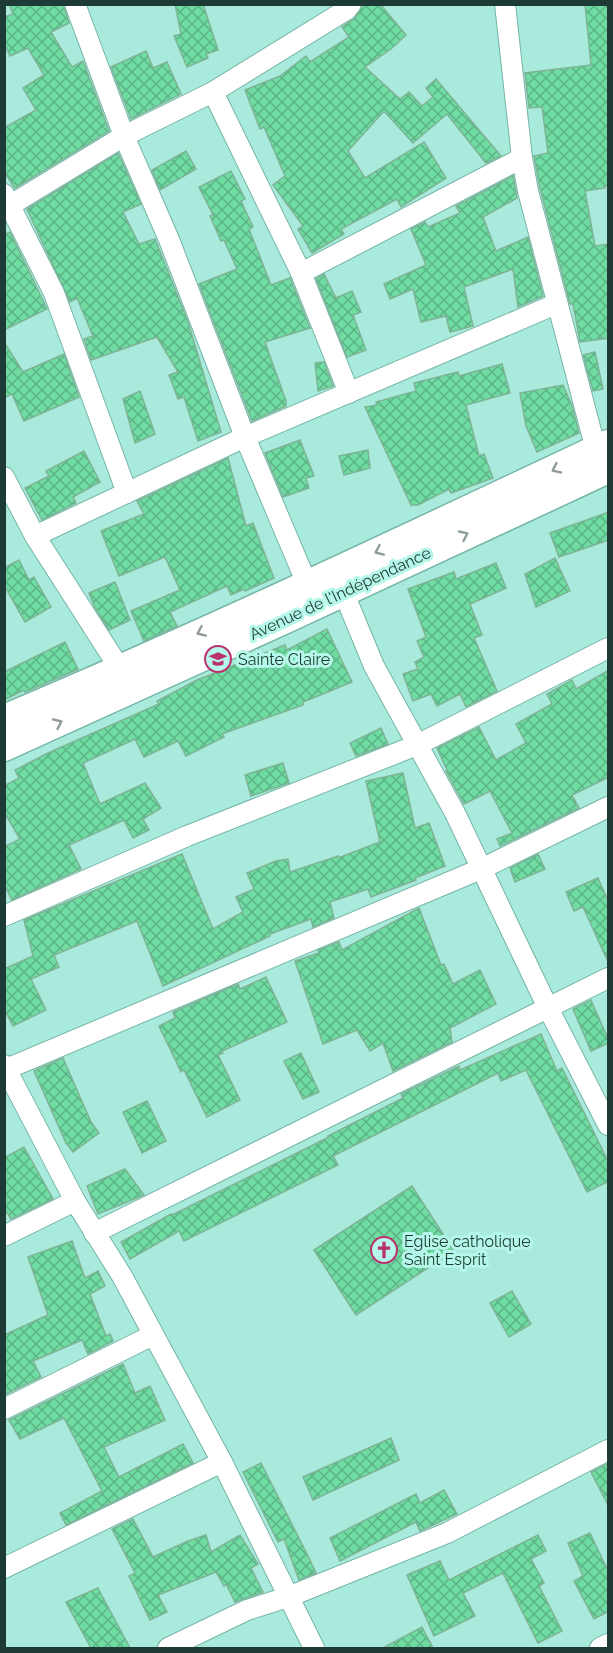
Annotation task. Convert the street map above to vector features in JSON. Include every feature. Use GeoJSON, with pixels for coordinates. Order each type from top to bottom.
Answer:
{"type":"FeatureCollection","features":[{"type":"Feature","properties":{"kind":"street"},"geometry":{"type":"LineString","coordinates":[[75,4],[124,136],[170,242],[245,437],[307,584]]}},
{"type":"Feature","properties":{"kind":"street"},"geometry":{"type":"LineString","coordinates":[[127,493],[54,294],[6,203],[124,136],[213,92],[346,10],[351,4]]}},
{"type":"Feature","properties":{"kind":"street"},"geometry":{"type":"LineString","coordinates":[[505,4],[522,158],[556,304],[604,455]]}},
{"type":"Feature","properties":{"kind":"street"},"geometry":{"type":"LineString","coordinates":[[213,92],[301,273],[350,393]]}},
{"type":"Feature","properties":{"kind":"street"},"geometry":{"type":"LineString","coordinates":[[301,273],[522,158]]}},
{"type":"Feature","properties":{"kind":"street"},"geometry":{"type":"LineString","coordinates":[[35,536],[245,437],[556,304]]}},
{"type":"Feature","properties":{"kind":"street","name":"Avenue de l'Indépendance"},"geometry":{"type":"LineString","coordinates":[[4,719],[604,455]]}},
{"type":"Feature","properties":{"kind":"street","name":"Avenue de l'Indépendance"},"geometry":{"type":"LineString","coordinates":[[4,747],[288,618],[604,455]]}},
{"type":"Feature","properties":{"kind":"street"},"geometry":{"type":"LineString","coordinates":[[4,477],[35,536],[120,669]]}},
{"type":"Feature","properties":{"kind":"street"},"geometry":{"type":"LineString","coordinates":[[343,591],[374,666],[455,813],[549,1008],[609,1125]]}},
{"type":"Feature","properties":{"kind":"street"},"geometry":{"type":"LineString","coordinates":[[4,916],[187,836],[417,745],[609,648]]}},
{"type":"Feature","properties":{"kind":"street"},"geometry":{"type":"LineString","coordinates":[[314,1648],[222,1462],[122,1276],[75,1201],[5,1068],[483,868],[609,807]]}},
{"type":"Feature","properties":{"kind":"street"},"geometry":{"type":"LineString","coordinates":[[94,1233],[609,978]]}},
{"type":"Feature","properties":{"kind":"street"},"geometry":{"type":"LineString","coordinates":[[4,1236],[75,1201]]}},
{"type":"Feature","properties":{"kind":"street"},"geometry":{"type":"LineString","coordinates":[[4,1409],[153,1335]]}},
{"type":"Feature","properties":{"kind":"street"},"geometry":{"type":"LineString","coordinates":[[168,1648],[247,1610],[288,1597],[447,1533],[609,1450]]}},
{"type":"Feature","properties":{"kind":"street"},"geometry":{"type":"LineString","coordinates":[[4,1568],[222,1462]]}},
{"type":"Feature","properties":{"kind":"street"},"geometry":{"type":"LineString","coordinates":[[600,1648],[609,1644]]}},
{"type":"Feature","properties":{"kind":"building"},"geometry":{"type":"Polygon","coordinates":[[[9,4],[63,4],[69,23],[51,32],[72,67],[83,61],[109,131],[15,188],[4,172],[4,128],[36,110],[23,88],[44,75],[28,48],[10,56],[4,43],[4,17],[13,14],[9,4]]]}},
{"type":"Feature","properties":{"kind":"building"},"geometry":{"type":"Polygon","coordinates":[[[175,4],[203,4],[218,50],[206,54],[208,58],[187,67],[174,36],[181,34],[175,4]]]}},
{"type":"Feature","properties":{"kind":"building"},"geometry":{"type":"Polygon","coordinates":[[[363,4],[380,4],[406,35],[391,49],[365,67],[400,99],[409,92],[422,106],[433,97],[426,88],[436,79],[501,156],[486,163],[447,114],[413,143],[384,111],[348,151],[365,178],[424,142],[446,178],[401,207],[397,199],[341,229],[344,234],[312,253],[298,229],[303,226],[273,185],[285,176],[264,127],[260,129],[245,90],[280,76],[306,56],[310,62],[349,37],[342,27],[355,18],[363,4]]]}},
{"type":"Feature","properties":{"kind":"building"},"geometry":{"type":"Polygon","coordinates":[[[585,4],[609,4],[609,186],[585,191],[595,246],[609,244],[609,338],[580,342],[573,304],[570,304],[534,156],[548,153],[542,107],[529,108],[525,73],[591,65],[585,4]]]}},
{"type":"Feature","properties":{"kind":"building"},"geometry":{"type":"Polygon","coordinates":[[[146,51],[153,68],[167,62],[181,94],[131,119],[111,67],[146,51]]]}},
{"type":"Feature","properties":{"kind":"building"},"geometry":{"type":"Polygon","coordinates":[[[186,151],[196,169],[160,190],[152,170],[186,151]]]}},
{"type":"Feature","properties":{"kind":"building"},"geometry":{"type":"Polygon","coordinates":[[[118,153],[141,204],[123,212],[139,244],[155,239],[188,322],[221,432],[198,441],[184,397],[178,399],[169,375],[178,372],[157,337],[91,360],[84,339],[93,336],[77,298],[70,302],[27,209],[118,153]]]}},
{"type":"Feature","properties":{"kind":"building"},"geometry":{"type":"Polygon","coordinates":[[[231,171],[245,199],[241,201],[253,227],[249,229],[271,285],[290,278],[310,328],[265,342],[286,406],[252,421],[199,284],[237,269],[224,240],[221,241],[210,216],[213,215],[199,187],[231,171]]]}},
{"type":"Feature","properties":{"kind":"building"},"geometry":{"type":"Polygon","coordinates":[[[513,176],[517,198],[483,217],[496,251],[528,237],[543,296],[518,307],[513,269],[464,287],[473,326],[450,332],[446,316],[421,322],[413,289],[390,299],[384,284],[426,265],[411,229],[425,222],[428,227],[460,213],[456,206],[513,176]]]}},
{"type":"Feature","properties":{"kind":"building"},"geometry":{"type":"Polygon","coordinates":[[[10,232],[47,309],[4,330],[4,235],[10,232]]]}},
{"type":"Feature","properties":{"kind":"building"},"geometry":{"type":"Polygon","coordinates":[[[324,274],[336,298],[352,291],[361,312],[353,315],[366,350],[347,357],[316,279],[324,274]]]}},
{"type":"Feature","properties":{"kind":"building"},"geometry":{"type":"Polygon","coordinates":[[[4,342],[23,372],[64,354],[79,397],[24,421],[12,394],[4,398],[4,342]]]}},
{"type":"Feature","properties":{"kind":"building"},"geometry":{"type":"Polygon","coordinates":[[[595,352],[603,389],[593,391],[583,355],[595,352]]]}},
{"type":"Feature","properties":{"kind":"building"},"geometry":{"type":"Polygon","coordinates":[[[324,362],[333,386],[318,391],[315,363],[324,362]]]}},
{"type":"Feature","properties":{"kind":"building"},"geometry":{"type":"Polygon","coordinates":[[[502,364],[510,393],[466,405],[479,456],[484,454],[493,478],[451,493],[449,489],[418,505],[411,505],[365,407],[416,391],[414,383],[458,372],[459,376],[502,364]]]}},
{"type":"Feature","properties":{"kind":"building"},"geometry":{"type":"Polygon","coordinates":[[[563,385],[572,406],[579,433],[537,452],[526,426],[520,393],[563,385]]]}},
{"type":"Feature","properties":{"kind":"building"},"geometry":{"type":"Polygon","coordinates":[[[140,391],[155,434],[135,443],[123,399],[140,391]]]}},
{"type":"Feature","properties":{"kind":"building"},"geometry":{"type":"Polygon","coordinates":[[[300,440],[314,476],[306,478],[309,488],[283,497],[265,453],[300,440]]]}},
{"type":"Feature","properties":{"kind":"building"},"geometry":{"type":"Polygon","coordinates":[[[368,450],[370,468],[344,475],[339,456],[368,450]]]}},
{"type":"Feature","properties":{"kind":"building"},"geometry":{"type":"Polygon","coordinates":[[[84,451],[100,482],[73,497],[76,503],[42,520],[25,488],[49,476],[46,471],[84,451]]]}},
{"type":"Feature","properties":{"kind":"building"},"geometry":{"type":"Polygon","coordinates":[[[228,458],[246,526],[253,523],[274,578],[231,595],[227,586],[170,612],[177,626],[144,641],[131,611],[180,590],[165,557],[119,576],[101,531],[144,514],[137,501],[228,458]]]}},
{"type":"Feature","properties":{"kind":"building"},"geometry":{"type":"Polygon","coordinates":[[[609,512],[609,540],[559,557],[550,533],[609,512]]]}},
{"type":"Feature","properties":{"kind":"building"},"geometry":{"type":"Polygon","coordinates":[[[555,558],[570,591],[536,607],[525,574],[555,558]]]}},
{"type":"Feature","properties":{"kind":"building"},"geometry":{"type":"Polygon","coordinates":[[[19,560],[29,580],[34,577],[51,607],[25,622],[4,585],[4,568],[19,560]]]}},
{"type":"Feature","properties":{"kind":"building"},"geometry":{"type":"Polygon","coordinates":[[[496,563],[506,588],[470,604],[482,635],[474,638],[497,691],[466,707],[460,694],[437,706],[431,694],[413,701],[403,674],[418,669],[415,662],[424,657],[417,641],[426,637],[408,589],[454,572],[456,579],[496,563]]]}},
{"type":"Feature","properties":{"kind":"building"},"geometry":{"type":"Polygon","coordinates":[[[115,582],[130,620],[109,630],[89,593],[115,582]]]}},
{"type":"Feature","properties":{"kind":"building"},"geometry":{"type":"Polygon","coordinates":[[[327,629],[352,682],[303,702],[303,705],[222,734],[224,737],[186,756],[178,741],[144,757],[135,739],[83,763],[100,804],[145,783],[161,808],[143,819],[149,830],[133,838],[124,820],[69,845],[81,869],[12,900],[4,884],[4,847],[20,839],[4,812],[4,786],[19,778],[15,770],[159,704],[157,701],[197,680],[285,645],[287,650],[327,629]]]}},
{"type":"Feature","properties":{"kind":"building"},"geometry":{"type":"Polygon","coordinates":[[[65,642],[78,669],[4,700],[4,672],[65,642]]]}},
{"type":"Feature","properties":{"kind":"building"},"geometry":{"type":"Polygon","coordinates":[[[609,670],[609,777],[572,795],[579,808],[500,846],[497,839],[512,833],[490,791],[464,804],[446,771],[437,748],[479,727],[496,760],[526,743],[516,724],[552,704],[547,694],[572,680],[576,689],[609,670]]]}},
{"type":"Feature","properties":{"kind":"building"},"geometry":{"type":"Polygon","coordinates":[[[381,728],[388,744],[356,756],[350,743],[381,728]]]}},
{"type":"Feature","properties":{"kind":"building"},"geometry":{"type":"Polygon","coordinates":[[[283,763],[289,783],[251,796],[245,775],[283,763]]]}},
{"type":"Feature","properties":{"kind":"building"},"geometry":{"type":"Polygon","coordinates":[[[403,773],[415,828],[429,823],[445,866],[371,897],[368,889],[330,902],[334,918],[313,927],[311,919],[270,934],[163,986],[137,921],[54,955],[59,967],[31,979],[46,1010],[13,1026],[4,1009],[4,969],[33,956],[24,920],[182,854],[213,929],[243,912],[236,897],[254,889],[247,873],[276,861],[288,859],[290,872],[338,856],[338,858],[380,842],[366,781],[403,773]]]}},
{"type":"Feature","properties":{"kind":"building"},"geometry":{"type":"Polygon","coordinates":[[[538,854],[545,869],[515,882],[510,868],[538,854]]]}},
{"type":"Feature","properties":{"kind":"building"},"geometry":{"type":"Polygon","coordinates":[[[598,878],[609,903],[609,964],[583,907],[574,911],[566,892],[598,878]]]}},
{"type":"Feature","properties":{"kind":"building"},"geometry":{"type":"Polygon","coordinates":[[[419,908],[441,965],[444,964],[453,984],[480,970],[496,1004],[450,1028],[452,1042],[393,1071],[383,1043],[370,1051],[357,1030],[323,1044],[295,961],[319,953],[318,950],[339,942],[342,950],[419,908]]]}},
{"type":"Feature","properties":{"kind":"building"},"geometry":{"type":"Polygon","coordinates":[[[266,977],[287,1022],[222,1051],[223,1053],[218,1055],[240,1100],[207,1117],[184,1070],[181,1072],[159,1026],[175,1018],[173,1012],[238,984],[240,989],[266,977]]]}},
{"type":"Feature","properties":{"kind":"building"},"geometry":{"type":"Polygon","coordinates":[[[591,1000],[609,1043],[591,1051],[573,1009],[591,1000]]]}},
{"type":"Feature","properties":{"kind":"building"},"geometry":{"type":"Polygon","coordinates":[[[541,1034],[557,1071],[562,1068],[609,1163],[609,1181],[587,1192],[526,1070],[501,1081],[498,1073],[333,1156],[338,1165],[184,1241],[179,1231],[130,1259],[121,1242],[171,1214],[403,1098],[401,1094],[459,1066],[460,1070],[541,1034]]]}},
{"type":"Feature","properties":{"kind":"building"},"geometry":{"type":"Polygon","coordinates":[[[301,1053],[319,1092],[303,1099],[284,1061],[301,1053]]]}},
{"type":"Feature","properties":{"kind":"building"},"geometry":{"type":"Polygon","coordinates":[[[63,1058],[91,1122],[99,1133],[73,1152],[66,1143],[34,1071],[63,1058]]]}},
{"type":"Feature","properties":{"kind":"building"},"geometry":{"type":"Polygon","coordinates":[[[147,1101],[166,1141],[142,1153],[123,1112],[147,1101]]]}},
{"type":"Feature","properties":{"kind":"building"},"geometry":{"type":"Polygon","coordinates":[[[24,1147],[53,1199],[11,1219],[4,1208],[4,1158],[24,1147]]]}},
{"type":"Feature","properties":{"kind":"building"},"geometry":{"type":"Polygon","coordinates":[[[125,1169],[144,1195],[98,1214],[87,1186],[125,1169]]]}},
{"type":"Feature","properties":{"kind":"building","name":"Eglise catholique Saint Esprit"},"geometry":{"type":"Polygon","coordinates":[[[412,1186],[454,1251],[356,1315],[314,1250],[412,1186]]]}},
{"type":"Feature","properties":{"kind":"building"},"geometry":{"type":"Polygon","coordinates":[[[72,1241],[85,1278],[98,1271],[105,1286],[90,1294],[106,1336],[110,1334],[113,1341],[88,1354],[82,1340],[33,1361],[41,1377],[4,1395],[4,1335],[48,1315],[28,1257],[72,1241]]]}},
{"type":"Feature","properties":{"kind":"building"},"geometry":{"type":"Polygon","coordinates":[[[512,1291],[531,1324],[509,1337],[490,1303],[512,1291]]]}},
{"type":"Feature","properties":{"kind":"building"},"geometry":{"type":"Polygon","coordinates":[[[123,1364],[135,1393],[150,1386],[165,1420],[104,1447],[119,1477],[183,1444],[193,1463],[66,1525],[60,1513],[102,1491],[64,1418],[20,1439],[9,1420],[123,1364]]]}},
{"type":"Feature","properties":{"kind":"building"},"geometry":{"type":"Polygon","coordinates":[[[391,1438],[399,1460],[313,1500],[303,1477],[391,1438]]]}},
{"type":"Feature","properties":{"kind":"building"},"geometry":{"type":"Polygon","coordinates":[[[261,1463],[316,1573],[299,1580],[284,1539],[278,1542],[243,1472],[261,1463]]]}},
{"type":"Feature","properties":{"kind":"building"},"geometry":{"type":"Polygon","coordinates":[[[607,1464],[609,1467],[609,1507],[591,1472],[607,1464]]]}},
{"type":"Feature","properties":{"kind":"building"},"geometry":{"type":"Polygon","coordinates":[[[444,1490],[457,1514],[420,1531],[416,1522],[340,1561],[330,1538],[416,1494],[420,1503],[444,1490]]]}},
{"type":"Feature","properties":{"kind":"building"},"geometry":{"type":"Polygon","coordinates":[[[133,1519],[153,1557],[206,1535],[211,1552],[240,1535],[258,1564],[251,1568],[263,1592],[235,1602],[226,1584],[224,1586],[216,1572],[158,1595],[167,1612],[150,1620],[129,1576],[135,1573],[112,1529],[133,1519]]]}},
{"type":"Feature","properties":{"kind":"building"},"geometry":{"type":"Polygon","coordinates":[[[590,1533],[609,1573],[609,1611],[594,1619],[574,1581],[583,1576],[568,1543],[590,1533]]]}},
{"type":"Feature","properties":{"kind":"building"},"geometry":{"type":"Polygon","coordinates":[[[538,1535],[546,1551],[531,1559],[544,1583],[539,1586],[562,1631],[538,1643],[503,1573],[463,1593],[475,1616],[434,1636],[407,1575],[440,1561],[449,1580],[538,1535]]]}},
{"type":"Feature","properties":{"kind":"building"},"geometry":{"type":"Polygon","coordinates":[[[98,1588],[130,1648],[91,1648],[66,1602],[98,1588]]]}},
{"type":"Feature","properties":{"kind":"building"},"geometry":{"type":"Polygon","coordinates":[[[422,1627],[433,1648],[383,1648],[422,1627]]]}},
{"type":"Feature","properties":{"kind":"place","name":"Sainte Claire"},"geometry":{"type":"Point","coordinates":[218,659]}},
{"type":"Feature","properties":{"kind":"place","name":"Eglise catholique Saint Esprit"},"geometry":{"type":"Point","coordinates":[384,1250]}}]}
